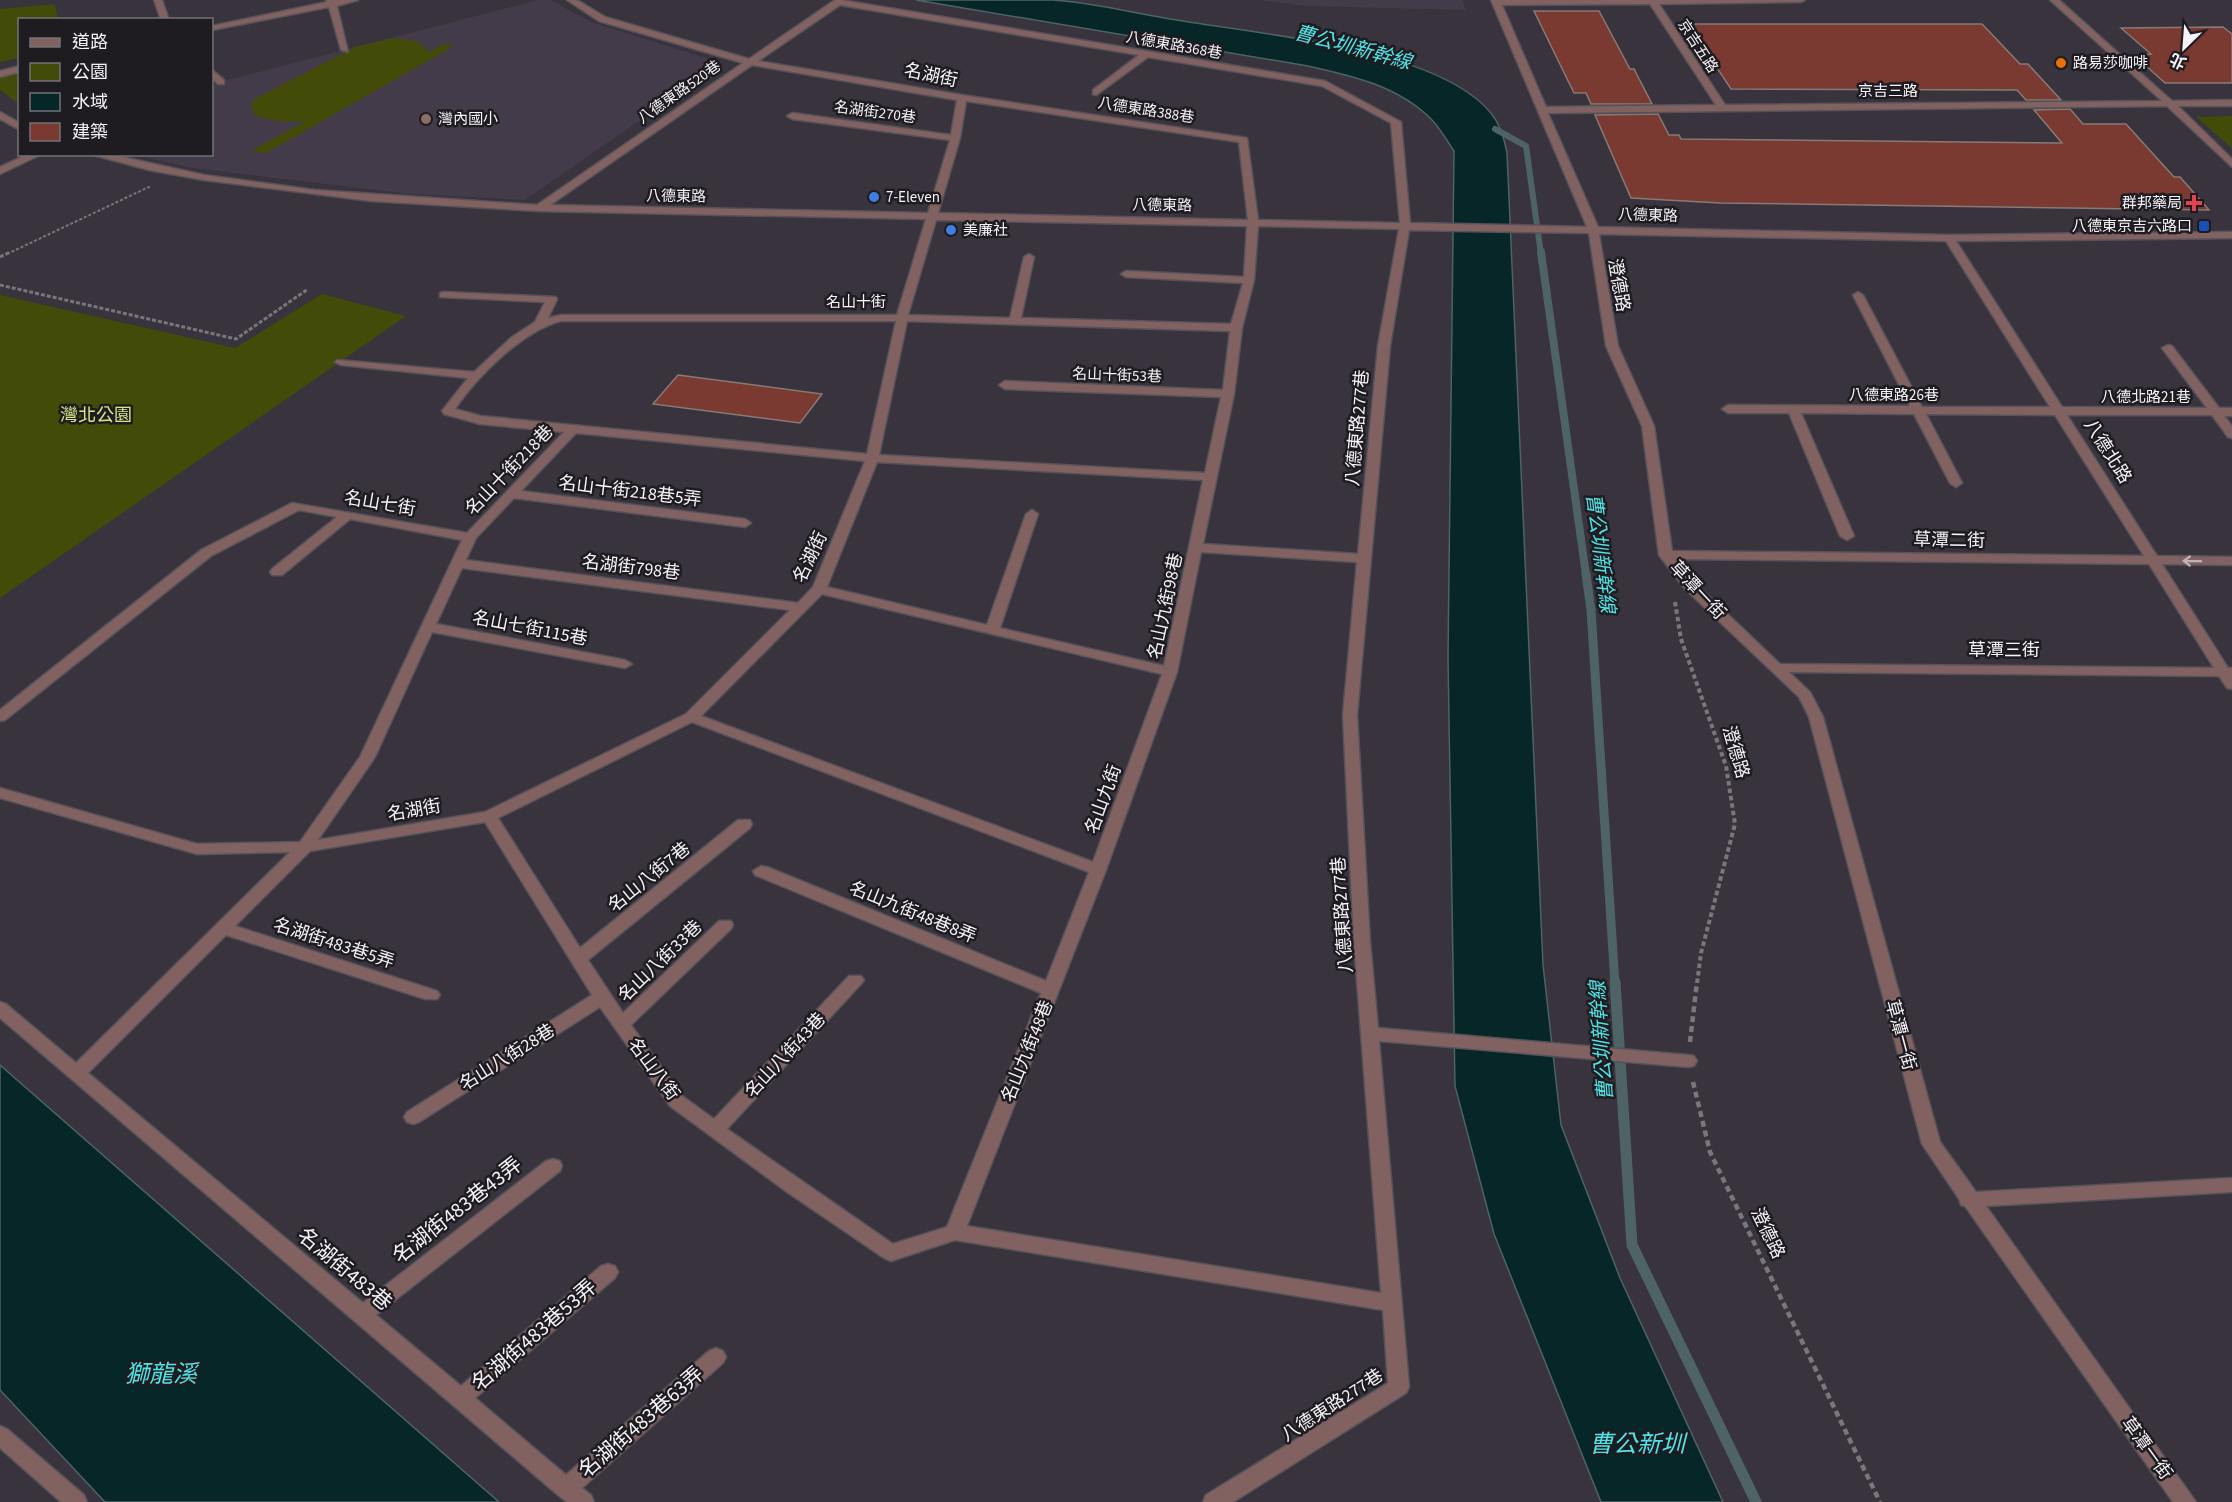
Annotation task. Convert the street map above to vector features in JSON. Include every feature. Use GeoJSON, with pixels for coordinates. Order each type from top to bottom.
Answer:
{"type":"FeatureCollection","features":[{"type":"Feature","properties":{"kind":"street"},"geometry":{"type":"LineString","coordinates":[[158,0],[164,18]]}},
{"type":"Feature","properties":{"kind":"street"},"geometry":{"type":"LineString","coordinates":[[213,28],[331,2],[354,0]]}},
{"type":"Feature","properties":{"kind":"street","name":"名湖街"},"geometry":{"type":"LineString","coordinates":[[0,793],[197,849],[305,847],[489,816],[691,717],[819,589],[872,459],[902,318],[954,138],[962,98],[748,62],[602,20],[571,0]]}},
{"type":"Feature","properties":{"kind":"street","name":"京吉五路"},"geometry":{"type":"LineString","coordinates":[[1652,0],[1722,108]]}},
{"type":"Feature","properties":{"kind":"street"},"geometry":{"type":"LineString","coordinates":[[1496,2],[1801,0]]}},
{"type":"Feature","properties":{"kind":"street"},"geometry":{"type":"LineString","coordinates":[[2054,0],[2170,104],[2232,164]]}},
{"type":"Feature","properties":{"kind":"street"},"geometry":{"type":"LineString","coordinates":[[331,2],[345,50]]}},
{"type":"Feature","properties":{"kind":"street","name":"八德東路520巷"},"geometry":{"type":"LineString","coordinates":[[539,208],[838,2]]}},
{"type":"Feature","properties":{"kind":"street","name":"八德東路368巷"},"geometry":{"type":"LineString","coordinates":[[838,2],[1325,84],[1396,122],[1405,225]]}},
{"type":"Feature","properties":{"kind":"street","name":"澄德路"},"geometry":{"type":"LineString","coordinates":[[1496,2],[1593,228],[1612,346],[1648,426],[1666,555]]}},
{"type":"Feature","properties":{"kind":"street"},"geometry":{"type":"LineString","coordinates":[[1096,92],[1146,54]]}},
{"type":"Feature","properties":{"kind":"street"},"geometry":{"type":"LineString","coordinates":[[0,74],[18,70]]}},
{"type":"Feature","properties":{"kind":"street"},"geometry":{"type":"LineString","coordinates":[[213,74],[221,82]]}},
{"type":"Feature","properties":{"kind":"street","name":"八德東路388巷"},"geometry":{"type":"LineString","coordinates":[[962,98],[1244,140],[1253,221]]}},
{"type":"Feature","properties":{"kind":"street","name":"京吉三路"},"geometry":{"type":"LineString","coordinates":[[1544,110],[2232,103]]}},
{"type":"Feature","properties":{"kind":"street"},"geometry":{"type":"LineString","coordinates":[[0,115],[18,126]]}},
{"type":"Feature","properties":{"kind":"street","name":"名湖街270巷"},"geometry":{"type":"LineString","coordinates":[[792,116],[954,138]]}},
{"type":"Feature","properties":{"kind":"street"},"geometry":{"type":"LineString","coordinates":[[0,171],[33,156]]}},
{"type":"Feature","properties":{"kind":"street","name":"八德東路"},"geometry":{"type":"LineString","coordinates":[[104,156],[178,173],[246,184],[402,201],[539,208],[1593,228],[1949,238],[2232,235]]}},
{"type":"Feature","properties":{"kind":"street"},"geometry":{"type":"LineString","coordinates":[[1210,477],[1228,394],[1236,328],[1249,280],[1253,221]]}},
{"type":"Feature","properties":{"kind":"street","name":"八德東路277巷"},"geometry":{"type":"LineString","coordinates":[[1214,1502],[1399,1387],[1370,1034],[1350,715],[1384,346],[1405,225]]}},
{"type":"Feature","properties":{"kind":"street","name":"八德北路"},"geometry":{"type":"LineString","coordinates":[[1949,238],[2152,560],[2228,672],[2232,685]]}},
{"type":"Feature","properties":{"kind":"street"},"geometry":{"type":"LineString","coordinates":[[1014,323],[1029,256]]}},
{"type":"Feature","properties":{"kind":"street"},"geometry":{"type":"LineString","coordinates":[[1126,274],[1249,280]]}},
{"type":"Feature","properties":{"kind":"street"},"geometry":{"type":"LineString","coordinates":[[444,295],[552,299],[540,323]]}},
{"type":"Feature","properties":{"kind":"street"},"geometry":{"type":"LineString","coordinates":[[1858,296],[1956,483]]}},
{"type":"Feature","properties":{"kind":"street","name":"名山十街"},"geometry":{"type":"LineString","coordinates":[[1210,477],[872,459],[480,420],[448,411],[457,396],[519,338],[540,323],[561,318],[902,318],[1236,328]]}},
{"type":"Feature","properties":{"kind":"street"},"geometry":{"type":"LineString","coordinates":[[2168,348],[2232,434]]}},
{"type":"Feature","properties":{"kind":"street"},"geometry":{"type":"LineString","coordinates":[[341,362],[478,376]]}},
{"type":"Feature","properties":{"kind":"street","name":"名山十街53巷"},"geometry":{"type":"LineString","coordinates":[[1005,385],[1228,394]]}},
{"type":"Feature","properties":{"kind":"street","name":"八德東路26巷"},"geometry":{"type":"LineString","coordinates":[[1728,410],[2060,411]]}},
{"type":"Feature","properties":{"kind":"street"},"geometry":{"type":"LineString","coordinates":[[1794,410],[1847,536]]}},
{"type":"Feature","properties":{"kind":"street","name":"八德北路21巷"},"geometry":{"type":"LineString","coordinates":[[2060,411],[2232,412]]}},
{"type":"Feature","properties":{"kind":"street","name":"名山十街218巷"},"geometry":{"type":"LineString","coordinates":[[470,537],[574,428]]}},
{"type":"Feature","properties":{"kind":"street","name":"名山九街98巷"},"geometry":{"type":"LineString","coordinates":[[1170,672],[1210,477]]}},
{"type":"Feature","properties":{"kind":"street","name":"名山十街218巷5弄"},"geometry":{"type":"LineString","coordinates":[[511,494],[745,523]]}},
{"type":"Feature","properties":{"kind":"street","name":"名山七街"},"geometry":{"type":"LineString","coordinates":[[0,717],[206,553],[297,506],[470,537]]}},
{"type":"Feature","properties":{"kind":"street"},"geometry":{"type":"LineString","coordinates":[[992,630],[1032,514]]}},
{"type":"Feature","properties":{"kind":"street"},"geometry":{"type":"LineString","coordinates":[[277,572],[347,515]]}},
{"type":"Feature","properties":{"kind":"street"},"geometry":{"type":"LineString","coordinates":[[77,1072],[225,929],[305,847],[367,757],[470,537]]}},
{"type":"Feature","properties":{"kind":"street"},"geometry":{"type":"LineString","coordinates":[[1196,548],[1365,558]]}},
{"type":"Feature","properties":{"kind":"street","name":"草潭二街"},"geometry":{"type":"LineString","coordinates":[[1666,555],[2232,561]]}},
{"type":"Feature","properties":{"kind":"street","name":"草潭一街"},"geometry":{"type":"LineString","coordinates":[[1666,555],[1690,586],[1805,695],[1816,717],[1931,1144],[1968,1200],[2185,1502]]}},
{"type":"Feature","properties":{"kind":"street","name":"名湖街798巷"},"geometry":{"type":"LineString","coordinates":[[458,563],[800,608]]}},
{"type":"Feature","properties":{"kind":"street"},"geometry":{"type":"LineString","coordinates":[[819,589],[1170,672]]}},
{"type":"Feature","properties":{"kind":"street","name":"名山七街115巷"},"geometry":{"type":"LineString","coordinates":[[428,627],[625,664]]}},
{"type":"Feature","properties":{"kind":"street","name":"草潭三街"},"geometry":{"type":"LineString","coordinates":[[1776,668],[2228,672]]}},
{"type":"Feature","properties":{"kind":"street","name":"名山九街"},"geometry":{"type":"LineString","coordinates":[[1098,870],[1170,672]]}},
{"type":"Feature","properties":{"kind":"street"},"geometry":{"type":"LineString","coordinates":[[691,717],[1098,870]]}},
{"type":"Feature","properties":{"kind":"street","name":"名山八街"},"geometry":{"type":"LineString","coordinates":[[489,816],[602,997],[676,1101],[891,1253],[955,1232]]}},
{"type":"Feature","properties":{"kind":"street","name":"名山八街7巷"},"geometry":{"type":"LineString","coordinates":[[578,959],[744,824]]}},
{"type":"Feature","properties":{"kind":"street","name":"名山九街48巷"},"geometry":{"type":"LineString","coordinates":[[955,1232],[1098,870]]}},
{"type":"Feature","properties":{"kind":"street","name":"名山九街48巷8弄"},"geometry":{"type":"LineString","coordinates":[[761,871],[1051,990]]}},
{"type":"Feature","properties":{"kind":"street","name":"名山八街33巷"},"geometry":{"type":"LineString","coordinates":[[621,1025],[725,925]]}},
{"type":"Feature","properties":{"kind":"street","name":"名湖街483巷5弄"},"geometry":{"type":"LineString","coordinates":[[225,929],[431,995]]}},
{"type":"Feature","properties":{"kind":"street","name":"名山八街43巷"},"geometry":{"type":"LineString","coordinates":[[715,1130],[855,980]]}},
{"type":"Feature","properties":{"kind":"street","name":"名山八街28巷"},"geometry":{"type":"LineString","coordinates":[[412,1117],[602,997]]}},
{"type":"Feature","properties":{"kind":"street","name":"名湖街483巷"},"geometry":{"type":"LineString","coordinates":[[0,1008],[583,1502]]}},
{"type":"Feature","properties":{"kind":"street"},"geometry":{"type":"LineString","coordinates":[[1370,1034],[1688,1061]]}},
{"type":"Feature","properties":{"kind":"street","name":"名湖街483巷43弄"},"geometry":{"type":"LineString","coordinates":[[362,1315],[553,1166]]}},
{"type":"Feature","properties":{"kind":"street"},"geometry":{"type":"LineString","coordinates":[[1968,1200],[2232,1185]]}},
{"type":"Feature","properties":{"kind":"street"},"geometry":{"type":"LineString","coordinates":[[955,1232],[1392,1303]]}},
{"type":"Feature","properties":{"kind":"street","name":"名湖街483巷53弄"},"geometry":{"type":"LineString","coordinates":[[461,1398],[608,1272]]}},
{"type":"Feature","properties":{"kind":"street","name":"名湖街483巷63弄"},"geometry":{"type":"LineString","coordinates":[[566,1488],[716,1357]]}},
{"type":"Feature","properties":{"kind":"street"},"geometry":{"type":"LineString","coordinates":[[0,1436],[76,1502]]}},
{"type":"Feature","properties":{"kind":"path"},"geometry":{"type":"LineString","coordinates":[[0,257],[178,173]]}},
{"type":"Feature","properties":{"kind":"path"},"geometry":{"type":"LineString","coordinates":[[0,285],[236,339],[308,289]]}},
{"type":"Feature","properties":{"kind":"path","name":"澄德路"},"geometry":{"type":"LineString","coordinates":[[1674,597],[1682,639],[1726,766],[1735,824],[1701,953],[1688,1061],[1710,1152],[1881,1502]]}},
{"type":"Feature","properties":{"kind":"shaded area","name":"灣內國小"},"geometry":{"type":"Polygon","coordinates":[[[538,0],[550,0],[591,22],[722,63],[525,200],[410,194],[192,168],[139,156],[213,156],[213,84],[538,0]]]}},
{"type":"Feature","properties":{"kind":"shaded area"},"geometry":{"type":"Polygon","coordinates":[[[1258,0],[1462,0],[1466,10],[1305,6],[1258,0]]]}},
{"type":"Feature","properties":{"kind":"green space"},"geometry":{"type":"Polygon","coordinates":[[[55,4],[58,18],[18,18],[18,58],[0,62],[0,9],[55,4]]]}},
{"type":"Feature","properties":{"kind":"green space"},"geometry":{"type":"Polygon","coordinates":[[[394,38],[417,41],[429,52],[443,44],[454,46],[266,153],[251,151],[305,121],[282,122],[255,116],[251,107],[253,100],[355,47],[394,38]]]}},
{"type":"Feature","properties":{"kind":"green space"},"geometry":{"type":"Polygon","coordinates":[[[18,74],[18,101],[0,90],[0,78],[18,74]]]}},
{"type":"Feature","properties":{"kind":"green space"},"geometry":{"type":"Polygon","coordinates":[[[2232,116],[2232,148],[2196,117],[2232,116]]]}},
{"type":"Feature","properties":{"kind":"green space","name":"灣北公園"},"geometry":{"type":"Polygon","coordinates":[[[322,294],[406,316],[0,598],[0,295],[235,348],[322,294]]]}},
{"type":"Feature","properties":{"kind":"water","name":"曹公新圳"},"geometry":{"type":"Polygon","coordinates":[[[916,0],[1067,1],[1330,44],[1408,64],[1442,78],[1478,100],[1496,120],[1507,153],[1543,965],[1561,1125],[1620,1278],[1723,1502],[1601,1502],[1494,1234],[1455,1086],[1448,657],[1454,151],[1442,132],[1420,109],[1375,84],[1342,74],[1308,66],[916,0]]]}},
{"type":"Feature","properties":{"kind":"water","name":"獅龍溪"},"geometry":{"type":"Polygon","coordinates":[[[0,1065],[499,1502],[105,1502],[0,1390],[0,1065]]]}},
{"type":"Feature","properties":{"kind":"building"},"geometry":{"type":"Polygon","coordinates":[[[1534,11],[1599,11],[1652,104],[1591,104],[1586,93],[1574,93],[1534,11]]]}},
{"type":"Feature","properties":{"kind":"building"},"geometry":{"type":"Polygon","coordinates":[[[1688,24],[1982,24],[2020,64],[2028,64],[2061,100],[2026,100],[2017,90],[1731,89],[1688,24]]]}},
{"type":"Feature","properties":{"kind":"building"},"geometry":{"type":"Polygon","coordinates":[[[2223,27],[2232,34],[2232,83],[2165,83],[2134,55],[2151,54],[2121,28],[2223,27]]]}},
{"type":"Feature","properties":{"kind":"building"},"geometry":{"type":"Polygon","coordinates":[[[2070,109],[2083,124],[2126,124],[2174,177],[2180,177],[2209,210],[1720,203],[1631,198],[1595,115],[1658,114],[1669,135],[1679,135],[1681,139],[2062,143],[2034,110],[2070,109]]]}},
{"type":"Feature","properties":{"kind":"building"},"geometry":{"type":"Polygon","coordinates":[[[678,375],[822,394],[800,423],[653,404],[678,375]]]}},
{"type":"Feature","properties":{"kind":"waterway","name":"曹公圳新幹線"},"geometry":{"type":"LineString","coordinates":[[1495,129],[1526,146],[1541,254]]}},
{"type":"Feature","properties":{"kind":"waterway","name":"曹公圳新幹線"},"geometry":{"type":"LineString","coordinates":[[1541,252],[1586,575]]}},
{"type":"Feature","properties":{"kind":"waterway","name":"曹公圳新幹線"},"geometry":{"type":"LineString","coordinates":[[1586,574],[1591,610],[1615,984]]}},
{"type":"Feature","properties":{"kind":"waterway","name":"曹公圳新幹線"},"geometry":{"type":"LineString","coordinates":[[1615,982],[1632,1245],[1756,1502]]}},
{"type":"Feature","properties":{"kind":"place","name":"路易莎咖啡"},"geometry":{"type":"Point","coordinates":[2061,63]}},
{"type":"Feature","properties":{"kind":"place","name":"灣內國小"},"geometry":{"type":"Point","coordinates":[426,119]}},
{"type":"Feature","properties":{"kind":"place","name":"7-Eleven"},"geometry":{"type":"Point","coordinates":[874,197]}},
{"type":"Feature","properties":{"kind":"place","name":"群邦藥局"},"geometry":{"type":"Point","coordinates":[2194,203]}},
{"type":"Feature","properties":{"kind":"place","name":"八德東京吉六路口"},"geometry":{"type":"Point","coordinates":[2204,226]}},
{"type":"Feature","properties":{"kind":"place","name":"美廉社"},"geometry":{"type":"Point","coordinates":[951,230]}}]}
